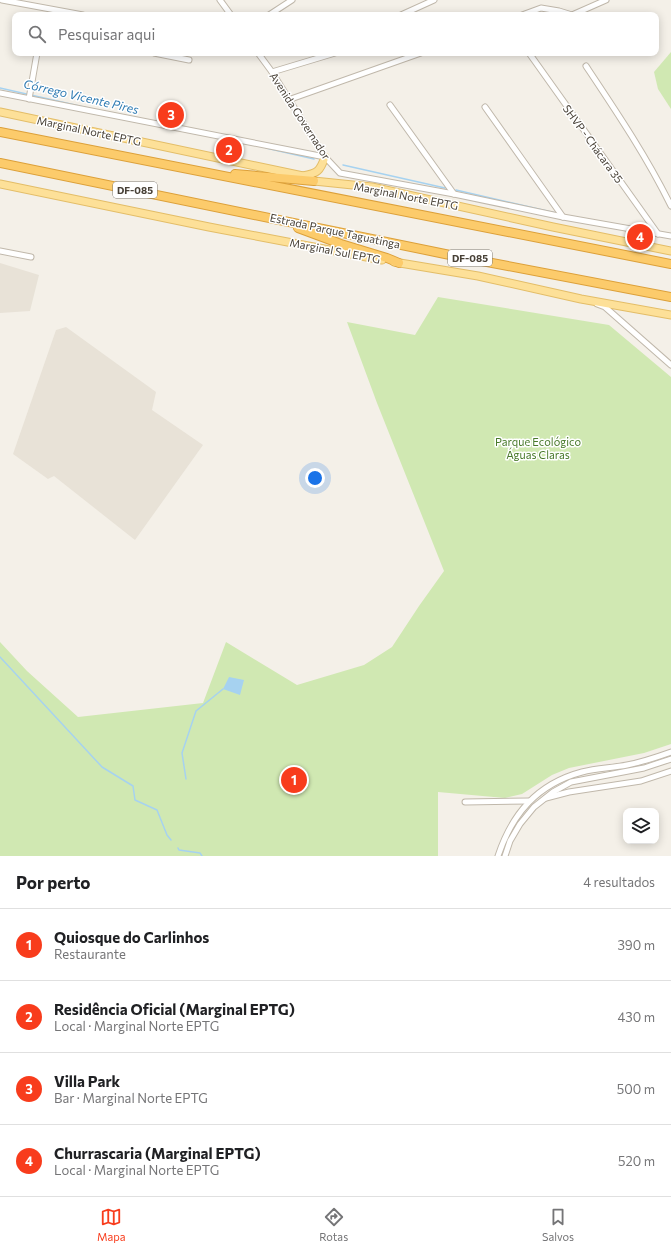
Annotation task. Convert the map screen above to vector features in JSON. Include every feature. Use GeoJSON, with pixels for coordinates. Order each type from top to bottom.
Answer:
{"type":"FeatureCollection","features":[{"type":"Feature","properties":{"kind":"highway"},"geometry":{"type":"LineString","coordinates":[[0,132],[671,264]]}},
{"type":"Feature","properties":{"kind":"highway","name":"Estrada Parque Taguatinga"},"geometry":{"type":"LineString","coordinates":[[0,163],[445,254],[671,297]]}},
{"type":"Feature","properties":{"kind":"highway"},"geometry":{"type":"LineString","coordinates":[[191,170],[314,181]]}},
{"type":"Feature","properties":{"kind":"highway"},"geometry":{"type":"LineString","coordinates":[[270,217],[342,244],[399,263]]}},
{"type":"Feature","properties":{"kind":"main road","name":"Marginal Norte EPTG"},"geometry":{"type":"LineString","coordinates":[[0,112],[303,176],[314,181],[372,187],[553,227],[671,251]]}},
{"type":"Feature","properties":{"kind":"main road"},"geometry":{"type":"LineString","coordinates":[[303,176],[318,172],[325,157]]}},
{"type":"Feature","properties":{"kind":"main road","name":"Marginal Sul EPTG"},"geometry":{"type":"LineString","coordinates":[[0,184],[202,226],[399,263],[478,276],[581,299],[671,315]]}},
{"type":"Feature","properties":{"kind":"street"},"geometry":{"type":"LineString","coordinates":[[2,0],[67,12]]}},
{"type":"Feature","properties":{"kind":"street"},"geometry":{"type":"LineString","coordinates":[[274,12],[292,0]]}},
{"type":"Feature","properties":{"kind":"street"},"geometry":{"type":"LineString","coordinates":[[408,12],[434,0]]}},
{"type":"Feature","properties":{"kind":"street"},"geometry":{"type":"LineString","coordinates":[[579,12],[606,0]]}},
{"type":"Feature","properties":{"kind":"street"},"geometry":{"type":"LineString","coordinates":[[221,1],[229,12]]}},
{"type":"Feature","properties":{"kind":"street"},"geometry":{"type":"LineString","coordinates":[[530,12],[541,8],[562,12]]}},
{"type":"Feature","properties":{"kind":"street"},"geometry":{"type":"LineString","coordinates":[[29,99],[36,56]]}},
{"type":"Feature","properties":{"kind":"street"},"geometry":{"type":"LineString","coordinates":[[176,56],[189,60]]}},
{"type":"Feature","properties":{"kind":"street","name":"Avenida Governador"},"geometry":{"type":"LineString","coordinates":[[260,56],[272,72],[288,100],[325,157],[340,173],[454,194]]}},
{"type":"Feature","properties":{"kind":"street"},"geometry":{"type":"LineString","coordinates":[[272,72],[325,56]]}},
{"type":"Feature","properties":{"kind":"street"},"geometry":{"type":"LineString","coordinates":[[288,100],[413,56]]}},
{"type":"Feature","properties":{"kind":"street","name":"SHVP - Chácara 35"},"geometry":{"type":"LineString","coordinates":[[531,56],[658,234]]}},
{"type":"Feature","properties":{"kind":"street"},"geometry":{"type":"LineString","coordinates":[[586,66],[630,133],[671,206]]}},
{"type":"Feature","properties":{"kind":"street"},"geometry":{"type":"LineString","coordinates":[[0,93],[325,157]]}},
{"type":"Feature","properties":{"kind":"street"},"geometry":{"type":"LineString","coordinates":[[390,105],[454,194],[563,217],[671,236]]}},
{"type":"Feature","properties":{"kind":"street"},"geometry":{"type":"LineString","coordinates":[[485,107],[563,217]]}},
{"type":"Feature","properties":{"kind":"street"},"geometry":{"type":"LineString","coordinates":[[0,251],[31,257]]}},
{"type":"Feature","properties":{"kind":"street"},"geometry":{"type":"LineString","coordinates":[[581,299],[605,307],[671,365]]}},
{"type":"Feature","properties":{"kind":"street"},"geometry":{"type":"LineString","coordinates":[[498,856],[509,828],[529,801],[547,787],[568,776],[635,763],[671,752]]}},
{"type":"Feature","properties":{"kind":"street"},"geometry":{"type":"LineString","coordinates":[[504,856],[510,841],[520,824],[534,806],[553,792],[571,782],[644,768],[671,759]]}},
{"type":"Feature","properties":{"kind":"street"},"geometry":{"type":"LineString","coordinates":[[543,799],[569,792],[641,781],[671,771]]}},
{"type":"Feature","properties":{"kind":"street"},"geometry":{"type":"LineString","coordinates":[[465,802],[529,801]]}},
{"type":"Feature","properties":{"kind":"shaded area"},"geometry":{"type":"Polygon","coordinates":[[[0,263],[39,275],[30,311],[0,313],[0,263]]]}},
{"type":"Feature","properties":{"kind":"shaded area"},"geometry":{"type":"Polygon","coordinates":[[[66,327],[156,392],[152,410],[203,445],[135,540],[54,476],[48,479],[13,454],[56,330],[66,327]]]}},
{"type":"Feature","properties":{"kind":"green space"},"geometry":{"type":"Polygon","coordinates":[[[671,52],[671,109],[658,89],[654,72],[671,52]]]}},
{"type":"Feature","properties":{"kind":"green space","name":"Parque Ecológico Águas Claras"},"geometry":{"type":"Polygon","coordinates":[[[438,297],[609,325],[671,377],[671,744],[644,753],[569,768],[552,775],[522,794],[505,798],[438,792],[438,856],[0,856],[0,642],[27,671],[78,717],[203,703],[226,642],[297,685],[364,665],[392,647],[444,571],[377,403],[347,322],[415,335],[438,297]]]}},
{"type":"Feature","properties":{"kind":"water"},"geometry":{"type":"Polygon","coordinates":[[[229,677],[244,680],[240,695],[223,689],[229,677]]]}},
{"type":"Feature","properties":{"kind":"waterway","name":"Córrego Vicente Pires"},"geometry":{"type":"LineString","coordinates":[[0,88],[97,110]]}},
{"type":"Feature","properties":{"kind":"waterway","name":"Córrego Vicente Pires"},"geometry":{"type":"LineString","coordinates":[[266,148],[314,159]]}},
{"type":"Feature","properties":{"kind":"waterway","name":"Córrego Vicente Pires"},"geometry":{"type":"LineString","coordinates":[[343,165],[445,188]]}},
{"type":"Feature","properties":{"kind":"waterway","name":"Córrego Vicente Pires"},"geometry":{"type":"LineString","coordinates":[[456,190],[556,213]]}},
{"type":"Feature","properties":{"kind":"waterway"},"geometry":{"type":"LineString","coordinates":[[0,657],[102,767],[133,786],[135,800],[157,810],[167,835],[171,840]]}},
{"type":"Feature","properties":{"kind":"waterway"},"geometry":{"type":"LineString","coordinates":[[186,779],[182,753],[196,711],[223,689]]}},
{"type":"Feature","properties":{"kind":"waterway"},"geometry":{"type":"LineString","coordinates":[[178,848],[179,850],[200,853],[202,856]]}},
{"type":"Feature","properties":{"kind":"place","name":"Villa Park"},"geometry":{"type":"Point","coordinates":[171,115]}},
{"type":"Feature","properties":{"kind":"place","name":"Residência Oficial (Marginal EPTG)"},"geometry":{"type":"Point","coordinates":[229,150]}},
{"type":"Feature","properties":{"kind":"place","name":"Churrascaria (Marginal EPTG)"},"geometry":{"type":"Point","coordinates":[640,237]}},
{"type":"Feature","properties":{"kind":"place","name":"Quiosque do Carlinhos"},"geometry":{"type":"Point","coordinates":[294,780]}}]}
